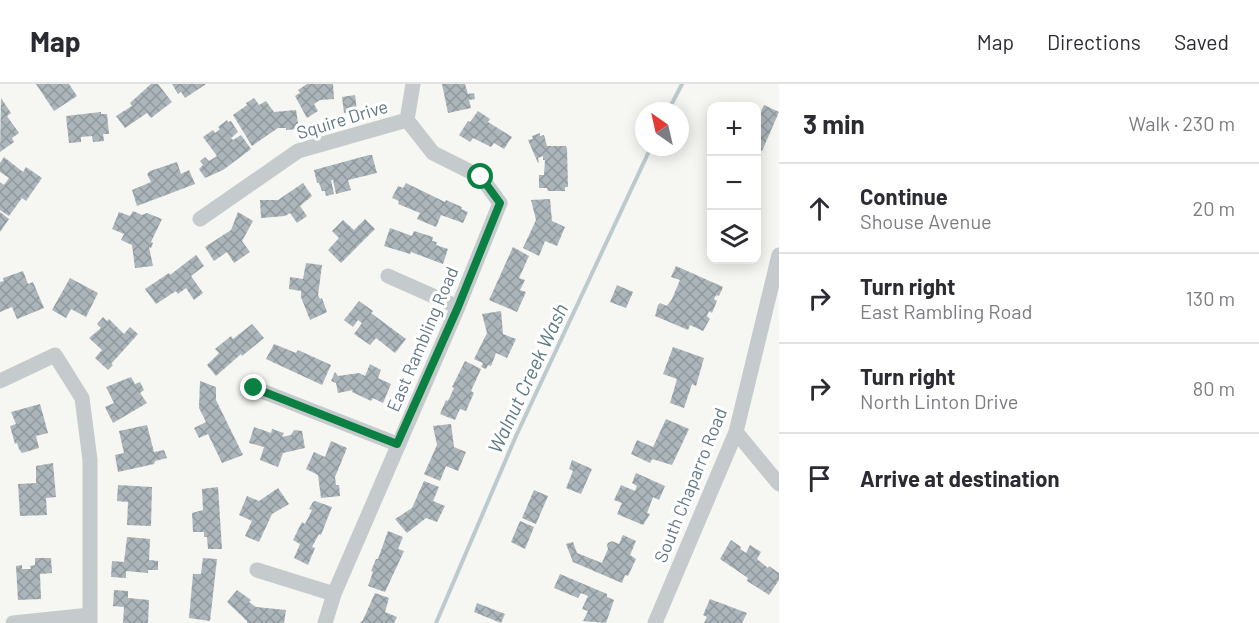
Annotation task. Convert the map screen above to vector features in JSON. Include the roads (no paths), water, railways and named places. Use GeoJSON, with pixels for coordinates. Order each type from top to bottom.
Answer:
{"type":"FeatureCollection","features":[{"type":"Feature","properties":{"kind":"street"},"geometry":{"type":"LineString","coordinates":[[407,120],[413,84]]}},
{"type":"Feature","properties":{"kind":"street","name":"East Rambling Road"},"geometry":{"type":"LineString","coordinates":[[325,623],[334,594],[458,307],[500,203],[481,177],[433,153],[407,120]]}},
{"type":"Feature","properties":{"kind":"street","name":"Squire Drive"},"geometry":{"type":"LineString","coordinates":[[200,219],[298,151],[407,120]]}},
{"type":"Feature","properties":{"kind":"street","name":"South Chaparro Road"},"geometry":{"type":"LineString","coordinates":[[655,623],[736,432],[779,255]]}},
{"type":"Feature","properties":{"kind":"street"},"geometry":{"type":"LineString","coordinates":[[388,276],[458,307]]}},
{"type":"Feature","properties":{"kind":"street"},"geometry":{"type":"LineString","coordinates":[[0,381],[55,355],[82,398],[90,460],[90,619],[14,623]]}},
{"type":"Feature","properties":{"kind":"street"},"geometry":{"type":"LineString","coordinates":[[254,388],[397,444]]}},
{"type":"Feature","properties":{"kind":"street"},"geometry":{"type":"LineString","coordinates":[[736,432],[779,484]]}},
{"type":"Feature","properties":{"kind":"street"},"geometry":{"type":"LineString","coordinates":[[257,570],[334,594]]}},
{"type":"Feature","properties":{"kind":"waterway","name":"Walnut Creek Wash"},"geometry":{"type":"LineString","coordinates":[[673,102],[682,84]]}},
{"type":"Feature","properties":{"kind":"waterway","name":"Walnut Creek Wash"},"geometry":{"type":"LineString","coordinates":[[436,623],[516,436],[647,156]]}}]}
